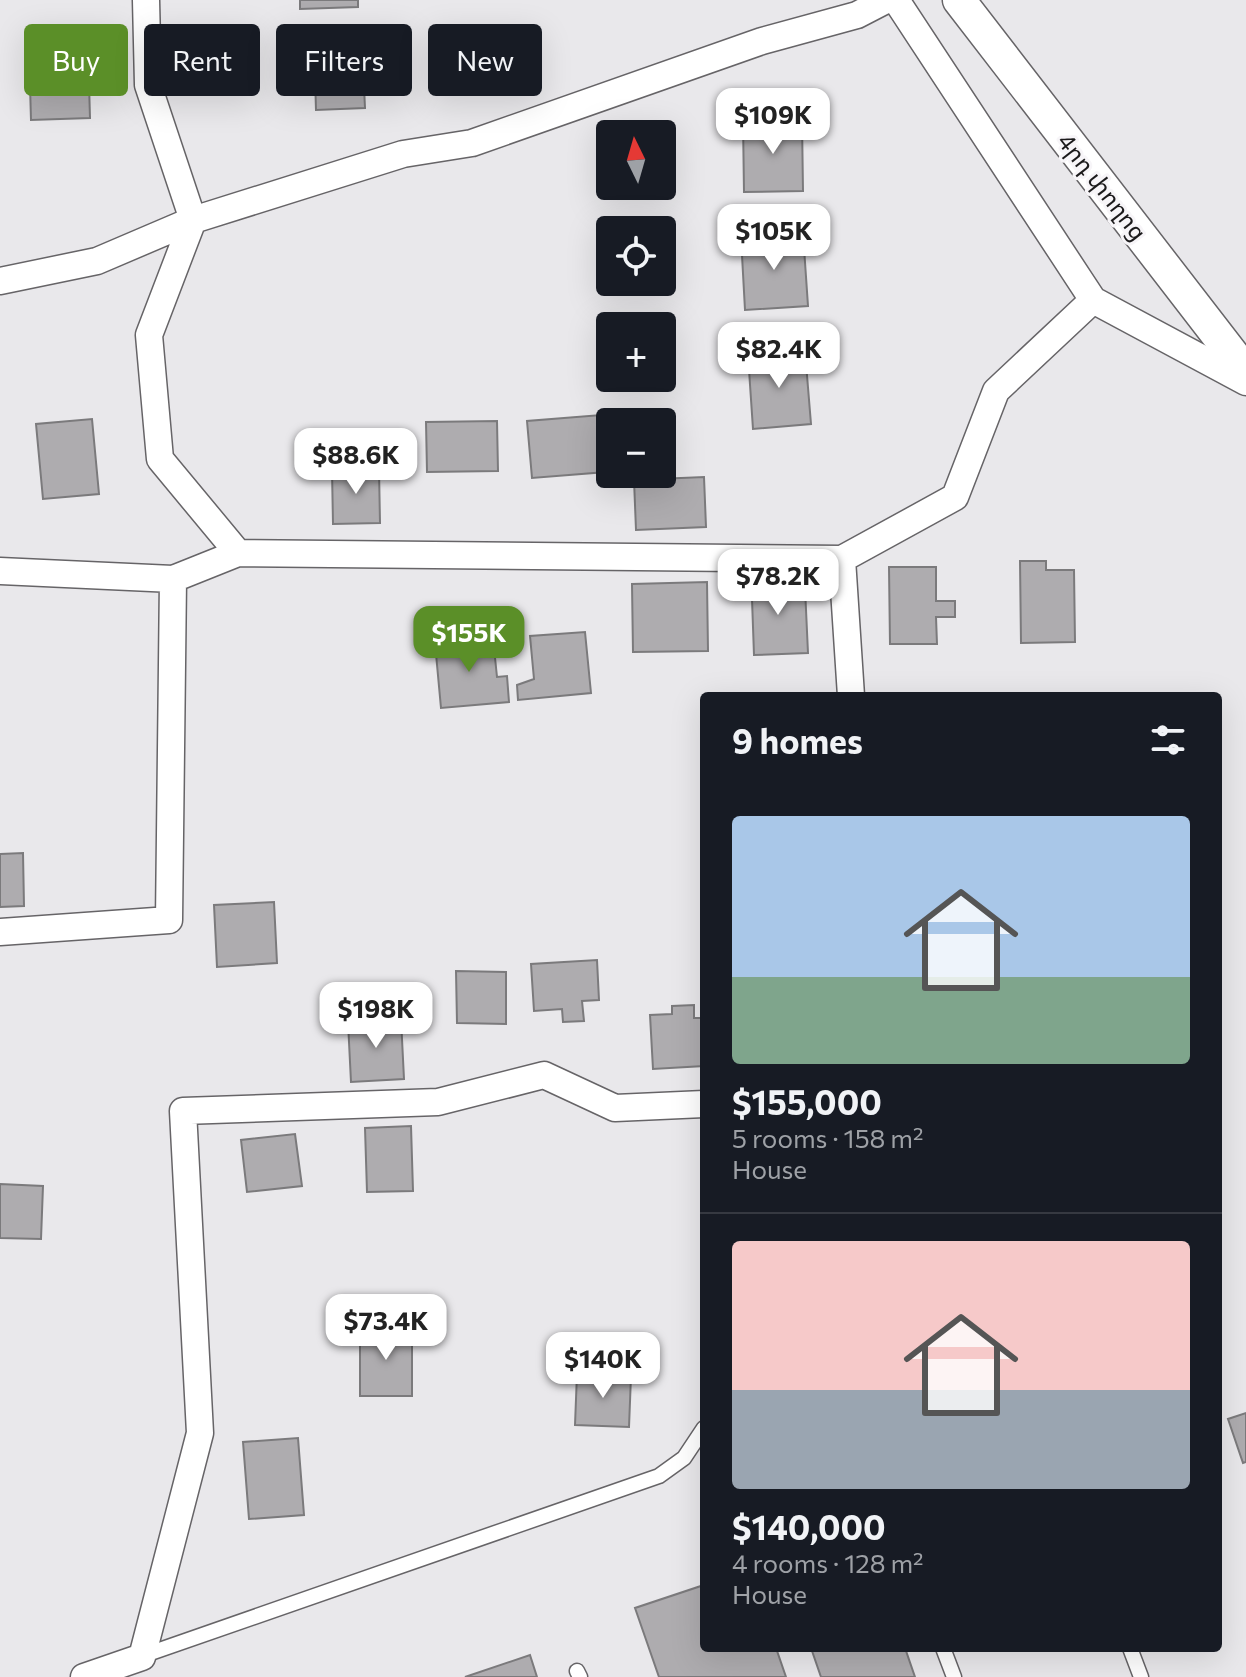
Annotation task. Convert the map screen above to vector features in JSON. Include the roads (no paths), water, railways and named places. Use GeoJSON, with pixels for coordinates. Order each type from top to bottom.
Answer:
{"type":"FeatureCollection","features":[{"type":"Feature","properties":{"kind":"street"},"geometry":{"type":"LineString","coordinates":[[146,0],[148,85],[193,220],[149,335],[160,459],[238,553]]}},
{"type":"Feature","properties":{"kind":"street"},"geometry":{"type":"LineString","coordinates":[[0,281],[97,261],[193,220],[403,154],[486,139],[762,41],[857,15],[886,0]]}},
{"type":"Feature","properties":{"kind":"street"},"geometry":{"type":"LineString","coordinates":[[896,0],[1093,300],[1246,382]]}},
{"type":"Feature","properties":{"kind":"street","name":"4րդ փողոց"},"geometry":{"type":"LineString","coordinates":[[959,0],[1246,372]]}},
{"type":"Feature","properties":{"kind":"street"},"geometry":{"type":"LineString","coordinates":[[0,571],[173,579],[238,553],[842,559],[955,497],[996,391],[1093,300]]}},
{"type":"Feature","properties":{"kind":"street"},"geometry":{"type":"LineString","coordinates":[[842,559],[851,692]]}},
{"type":"Feature","properties":{"kind":"street"},"geometry":{"type":"LineString","coordinates":[[0,932],[169,920],[173,579]]}},
{"type":"Feature","properties":{"kind":"street"},"geometry":{"type":"LineString","coordinates":[[84,1677],[142,1657],[200,1433],[183,1111],[438,1102],[544,1075],[615,1108],[700,1104]]}},
{"type":"Feature","properties":{"kind":"lane"},"geometry":{"type":"LineString","coordinates":[[142,1657],[659,1476],[684,1458],[700,1434]]}},
{"type":"Feature","properties":{"kind":"lane"},"geometry":{"type":"LineString","coordinates":[[945,1652],[954,1677]]}},
{"type":"Feature","properties":{"kind":"lane"},"geometry":{"type":"LineString","coordinates":[[1132,1652],[1141,1677]]}}]}
